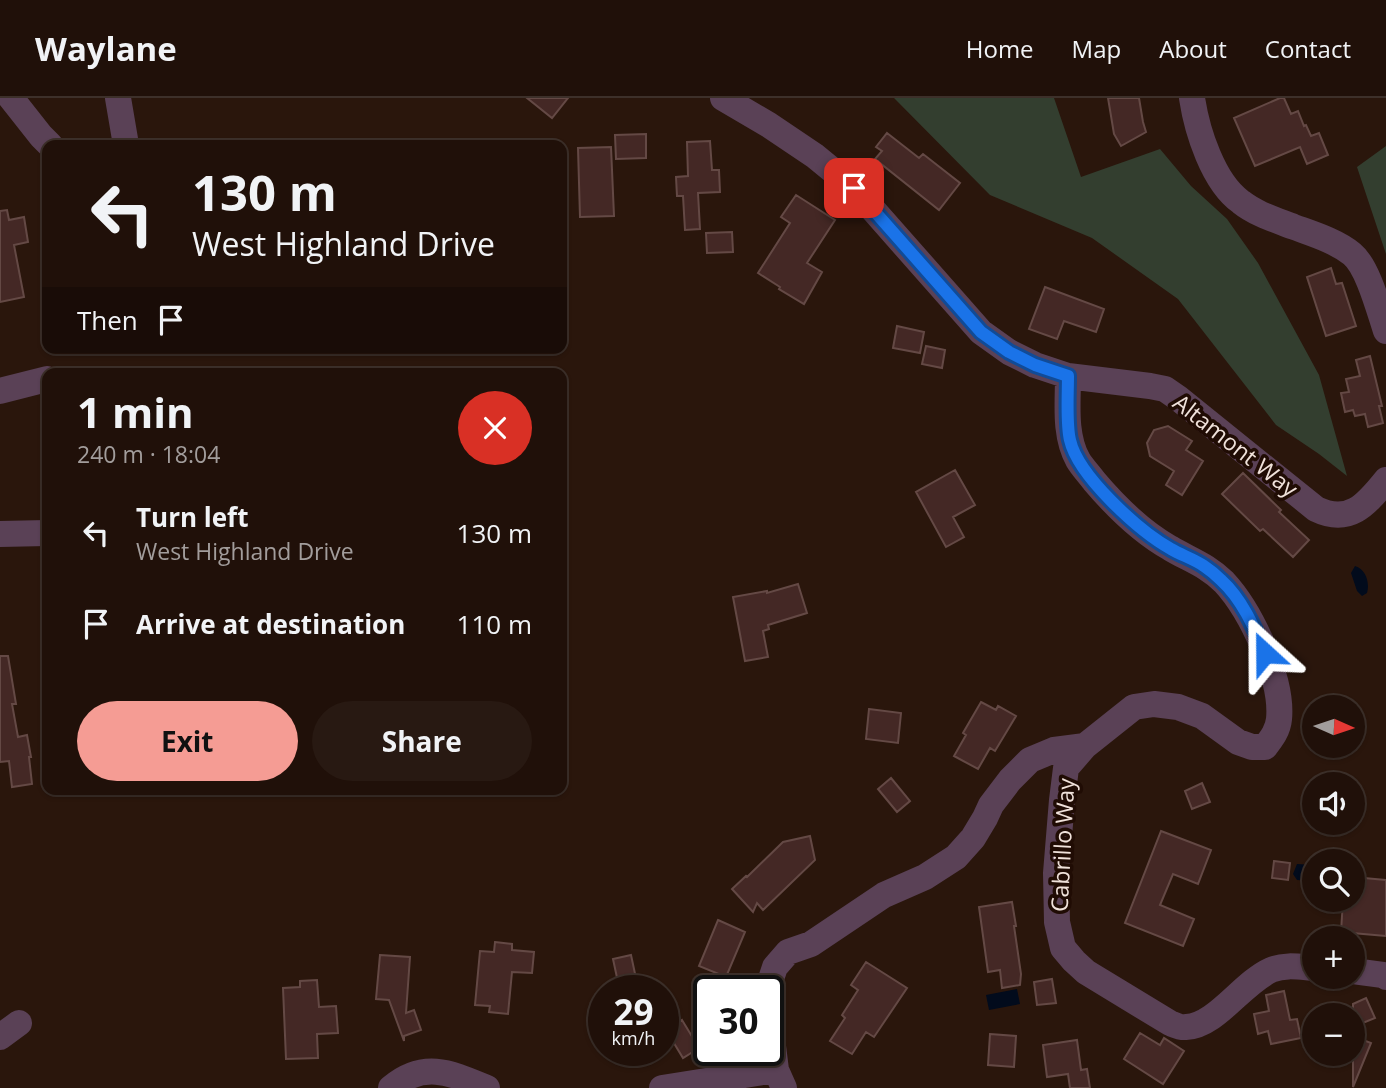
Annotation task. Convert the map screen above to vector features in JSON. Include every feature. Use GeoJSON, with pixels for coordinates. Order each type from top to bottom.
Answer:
{"type":"FeatureCollection","features":[{"type":"Feature","properties":{"kind":"street"},"geometry":{"type":"LineString","coordinates":[[11,98],[46,140]]}},
{"type":"Feature","properties":{"kind":"street"},"geometry":{"type":"LineString","coordinates":[[118,98],[125,140]]}},
{"type":"Feature","properties":{"kind":"street","name":"Altamont Way"},"geometry":{"type":"LineString","coordinates":[[723,98],[815,156],[854,188],[981,332],[1009,352],[1035,365],[1068,376],[1165,389],[1316,509],[1329,515],[1355,511],[1374,495],[1386,480]]}},
{"type":"Feature","properties":{"kind":"street"},"geometry":{"type":"LineString","coordinates":[[1192,98],[1202,141],[1227,190],[1259,214],[1320,237],[1352,254],[1363,267],[1386,331]]}},
{"type":"Feature","properties":{"kind":"street"},"geometry":{"type":"LineString","coordinates":[[662,1088],[780,1079],[768,1006],[769,985],[775,967],[788,951],[811,944],[884,895],[925,877],[956,857],[972,838],[991,805],[1010,780],[1030,760],[1054,750],[1084,746],[1134,707],[1154,704],[1178,707],[1202,716],[1238,742],[1252,747],[1265,747],[1275,735],[1279,719],[1274,677],[1252,623],[1223,582],[1204,565],[1170,548],[1139,527],[1118,508],[1078,461],[1069,440],[1068,376]]}},
{"type":"Feature","properties":{"kind":"street"},"geometry":{"type":"LineString","coordinates":[[0,391],[42,380]]}},
{"type":"Feature","properties":{"kind":"street"},"geometry":{"type":"LineString","coordinates":[[0,534],[42,533]]}},
{"type":"Feature","properties":{"kind":"street","name":"Cabrillo Way"},"geometry":{"type":"LineString","coordinates":[[1084,746],[1066,768],[1057,852],[1057,922],[1063,948],[1074,961],[1086,972],[1170,1023],[1184,1028],[1200,1024],[1224,1007],[1247,985],[1271,970],[1285,966],[1302,967]]}},
{"type":"Feature","properties":{"kind":"street"},"geometry":{"type":"LineString","coordinates":[[1365,973],[1386,977]]}},
{"type":"Feature","properties":{"kind":"street"},"geometry":{"type":"LineString","coordinates":[[390,1088],[401,1079],[429,1070],[455,1075],[487,1088]]}},
{"type":"Feature","properties":{"kind":"green space"},"geometry":{"type":"Polygon","coordinates":[[[894,98],[1054,98],[1081,177],[1160,149],[1191,186],[1227,219],[1258,263],[1319,375],[1347,476],[1276,425],[1178,299],[1092,238],[990,195],[894,98]]]}},
{"type":"Feature","properties":{"kind":"green space"},"geometry":{"type":"Polygon","coordinates":[[[1386,146],[1386,254],[1357,167],[1386,146]]]}},
{"type":"Feature","properties":{"kind":"water"},"geometry":{"type":"Polygon","coordinates":[[[1355,566],[1362,570],[1367,581],[1367,593],[1362,596],[1357,591],[1351,573],[1355,566]]]}},
{"type":"Feature","properties":{"kind":"water"},"geometry":{"type":"Polygon","coordinates":[[[1297,864],[1302,864],[1302,880],[1297,880],[1293,874],[1297,864]]]}},
{"type":"Feature","properties":{"kind":"water"},"geometry":{"type":"Polygon","coordinates":[[[1017,989],[1020,1004],[989,1010],[986,995],[1017,989]]]}},
{"type":"Feature","properties":{"kind":"building"},"geometry":{"type":"Polygon","coordinates":[[[527,98],[568,98],[552,118],[527,98]]]}},
{"type":"Feature","properties":{"kind":"building"},"geometry":{"type":"Polygon","coordinates":[[[1108,98],[1139,98],[1146,132],[1121,146],[1114,134],[1108,98]]]}},
{"type":"Feature","properties":{"kind":"building"},"geometry":{"type":"Polygon","coordinates":[[[1284,98],[1291,114],[1298,111],[1311,136],[1319,133],[1328,155],[1307,164],[1300,147],[1255,166],[1234,118],[1284,98]]]}},
{"type":"Feature","properties":{"kind":"building"},"geometry":{"type":"Polygon","coordinates":[[[887,133],[919,158],[923,154],[960,183],[939,210],[875,159],[882,151],[876,147],[887,133]]]}},
{"type":"Feature","properties":{"kind":"building"},"geometry":{"type":"Polygon","coordinates":[[[646,134],[646,158],[616,159],[615,135],[646,134]]]}},
{"type":"Feature","properties":{"kind":"building"},"geometry":{"type":"Polygon","coordinates":[[[710,141],[712,170],[719,170],[720,192],[698,193],[700,229],[685,230],[683,196],[677,196],[676,177],[688,176],[687,142],[710,141]]]}},
{"type":"Feature","properties":{"kind":"building"},"geometry":{"type":"Polygon","coordinates":[[[611,147],[614,216],[580,217],[578,148],[611,147]]]}},
{"type":"Feature","properties":{"kind":"building"},"geometry":{"type":"Polygon","coordinates":[[[796,195],[835,220],[807,263],[822,272],[804,304],[758,273],[790,223],[781,217],[796,195]]]}},
{"type":"Feature","properties":{"kind":"building"},"geometry":{"type":"Polygon","coordinates":[[[7,210],[9,220],[24,217],[28,242],[14,245],[24,297],[0,302],[0,211],[7,210]]]}},
{"type":"Feature","properties":{"kind":"building"},"geometry":{"type":"Polygon","coordinates":[[[732,232],[733,252],[707,253],[706,233],[732,232]]]}},
{"type":"Feature","properties":{"kind":"building"},"geometry":{"type":"Polygon","coordinates":[[[1331,268],[1336,284],[1342,283],[1356,326],[1326,336],[1307,277],[1331,268]]]}},
{"type":"Feature","properties":{"kind":"building"},"geometry":{"type":"Polygon","coordinates":[[[1045,287],[1104,309],[1096,332],[1064,321],[1057,339],[1029,329],[1045,287]]]}},
{"type":"Feature","properties":{"kind":"building"},"geometry":{"type":"Polygon","coordinates":[[[897,326],[924,332],[920,353],[893,348],[897,326]]]}},
{"type":"Feature","properties":{"kind":"building"},"geometry":{"type":"Polygon","coordinates":[[[926,346],[945,350],[942,368],[922,364],[926,346]]]}},
{"type":"Feature","properties":{"kind":"building"},"geometry":{"type":"Polygon","coordinates":[[[1370,356],[1382,406],[1379,406],[1383,423],[1368,427],[1365,414],[1355,416],[1353,410],[1345,412],[1341,393],[1349,392],[1346,379],[1360,376],[1356,360],[1370,356]]]}},
{"type":"Feature","properties":{"kind":"building"},"geometry":{"type":"Polygon","coordinates":[[[1168,426],[1192,441],[1186,450],[1203,461],[1182,495],[1166,485],[1174,471],[1150,456],[1147,443],[1154,430],[1168,426]]]}},
{"type":"Feature","properties":{"kind":"building"},"geometry":{"type":"Polygon","coordinates":[[[955,470],[975,505],[953,517],[964,537],[946,547],[916,492],[955,470]]]}},
{"type":"Feature","properties":{"kind":"building"},"geometry":{"type":"Polygon","coordinates":[[[1243,473],[1309,540],[1293,557],[1263,529],[1260,531],[1222,494],[1243,473]]]}},
{"type":"Feature","properties":{"kind":"building"},"geometry":{"type":"Polygon","coordinates":[[[798,584],[807,613],[768,625],[769,629],[763,631],[768,657],[745,661],[733,597],[767,593],[798,584]]]}},
{"type":"Feature","properties":{"kind":"building"},"geometry":{"type":"Polygon","coordinates":[[[0,656],[8,656],[18,737],[27,735],[32,784],[12,787],[9,761],[0,762],[0,656]]]}},
{"type":"Feature","properties":{"kind":"building"},"geometry":{"type":"Polygon","coordinates":[[[981,702],[996,710],[998,706],[1016,716],[995,751],[990,748],[978,769],[954,756],[966,735],[963,733],[981,702]]]}},
{"type":"Feature","properties":{"kind":"building"},"geometry":{"type":"Polygon","coordinates":[[[869,709],[901,713],[898,743],[866,739],[869,709]]]}},
{"type":"Feature","properties":{"kind":"building"},"geometry":{"type":"Polygon","coordinates":[[[891,778],[910,801],[897,812],[878,789],[891,778]]]}},
{"type":"Feature","properties":{"kind":"building"},"geometry":{"type":"Polygon","coordinates":[[[1202,783],[1210,802],[1192,809],[1185,791],[1202,783]]]}},
{"type":"Feature","properties":{"kind":"building"},"geometry":{"type":"Polygon","coordinates":[[[1161,831],[1211,850],[1198,884],[1173,874],[1160,905],[1194,919],[1183,946],[1125,923],[1161,831]]]}},
{"type":"Feature","properties":{"kind":"building"},"geometry":{"type":"Polygon","coordinates":[[[810,836],[815,860],[763,910],[757,903],[753,912],[732,889],[783,842],[810,836]]]}},
{"type":"Feature","properties":{"kind":"building"},"geometry":{"type":"Polygon","coordinates":[[[1274,861],[1290,863],[1288,880],[1272,878],[1274,861]]]}},
{"type":"Feature","properties":{"kind":"building"},"geometry":{"type":"Polygon","coordinates":[[[1365,878],[1386,880],[1386,936],[1365,934],[1365,926],[1341,926],[1342,912],[1365,912],[1365,878]]]}},
{"type":"Feature","properties":{"kind":"building"},"geometry":{"type":"Polygon","coordinates":[[[1012,902],[1020,985],[1002,988],[1000,970],[988,972],[979,907],[1012,902]]]}},
{"type":"Feature","properties":{"kind":"building"},"geometry":{"type":"Polygon","coordinates":[[[718,920],[745,932],[727,975],[699,966],[718,920]]]}},
{"type":"Feature","properties":{"kind":"building"},"geometry":{"type":"Polygon","coordinates":[[[495,942],[512,944],[512,950],[534,952],[532,973],[512,972],[508,1014],[489,1012],[490,1006],[475,1005],[480,951],[494,952],[495,942]]]}},
{"type":"Feature","properties":{"kind":"building"},"geometry":{"type":"Polygon","coordinates":[[[380,955],[410,957],[406,1013],[414,1010],[421,1030],[404,1036],[404,1041],[389,1000],[376,999],[380,955]]]}},
{"type":"Feature","properties":{"kind":"building"},"geometry":{"type":"Polygon","coordinates":[[[631,955],[635,975],[616,975],[613,959],[631,955]]]}},
{"type":"Feature","properties":{"kind":"building"},"geometry":{"type":"Polygon","coordinates":[[[866,962],[907,988],[874,1037],[866,1032],[852,1054],[830,1041],[858,990],[851,985],[866,962]]]}},
{"type":"Feature","properties":{"kind":"building"},"geometry":{"type":"Polygon","coordinates":[[[1052,979],[1056,1003],[1037,1005],[1034,982],[1052,979]]]}},
{"type":"Feature","properties":{"kind":"building"},"geometry":{"type":"Polygon","coordinates":[[[317,980],[319,1007],[336,1006],[338,1033],[317,1034],[318,1058],[286,1059],[283,988],[300,987],[300,981],[317,980]]]}},
{"type":"Feature","properties":{"kind":"building"},"geometry":{"type":"Polygon","coordinates":[[[1284,991],[1290,1020],[1297,1019],[1301,1038],[1271,1044],[1268,1031],[1258,1034],[1254,1014],[1269,1011],[1266,995],[1284,991]]]}},
{"type":"Feature","properties":{"kind":"building"},"geometry":{"type":"Polygon","coordinates":[[[1366,998],[1375,1018],[1365,1022],[1365,1003],[1355,1003],[1366,998]]]}},
{"type":"Feature","properties":{"kind":"building"},"geometry":{"type":"Polygon","coordinates":[[[682,1020],[693,1038],[693,1052],[683,1058],[679,1051],[679,1022],[682,1020]]]}},
{"type":"Feature","properties":{"kind":"building"},"geometry":{"type":"Polygon","coordinates":[[[1140,1033],[1160,1045],[1164,1038],[1184,1051],[1163,1084],[1124,1059],[1140,1033]]]}},
{"type":"Feature","properties":{"kind":"building"},"geometry":{"type":"Polygon","coordinates":[[[990,1034],[1016,1036],[1014,1067],[988,1065],[990,1034]]]}},
{"type":"Feature","properties":{"kind":"building"},"geometry":{"type":"Polygon","coordinates":[[[1077,1040],[1081,1070],[1087,1069],[1090,1088],[1070,1088],[1068,1074],[1047,1077],[1043,1045],[1077,1040]]]}},
{"type":"Feature","properties":{"kind":"building"},"geometry":{"type":"Polygon","coordinates":[[[1365,1041],[1371,1043],[1365,1058],[1365,1041]]]}},
{"type":"Feature","properties":{"kind":"building"},"geometry":{"type":"Polygon","coordinates":[[[1353,1066],[1362,1066],[1353,1087],[1353,1066]]]}},
{"type":"Feature","properties":{"kind":"route"},"geometry":{"type":"LineString","coordinates":[[854,188],[981,332],[1009,352],[1035,365],[1068,376],[1069,440],[1078,461],[1118,508],[1139,527],[1170,548],[1204,565],[1223,582],[1252,623],[1265,653]]}}]}
